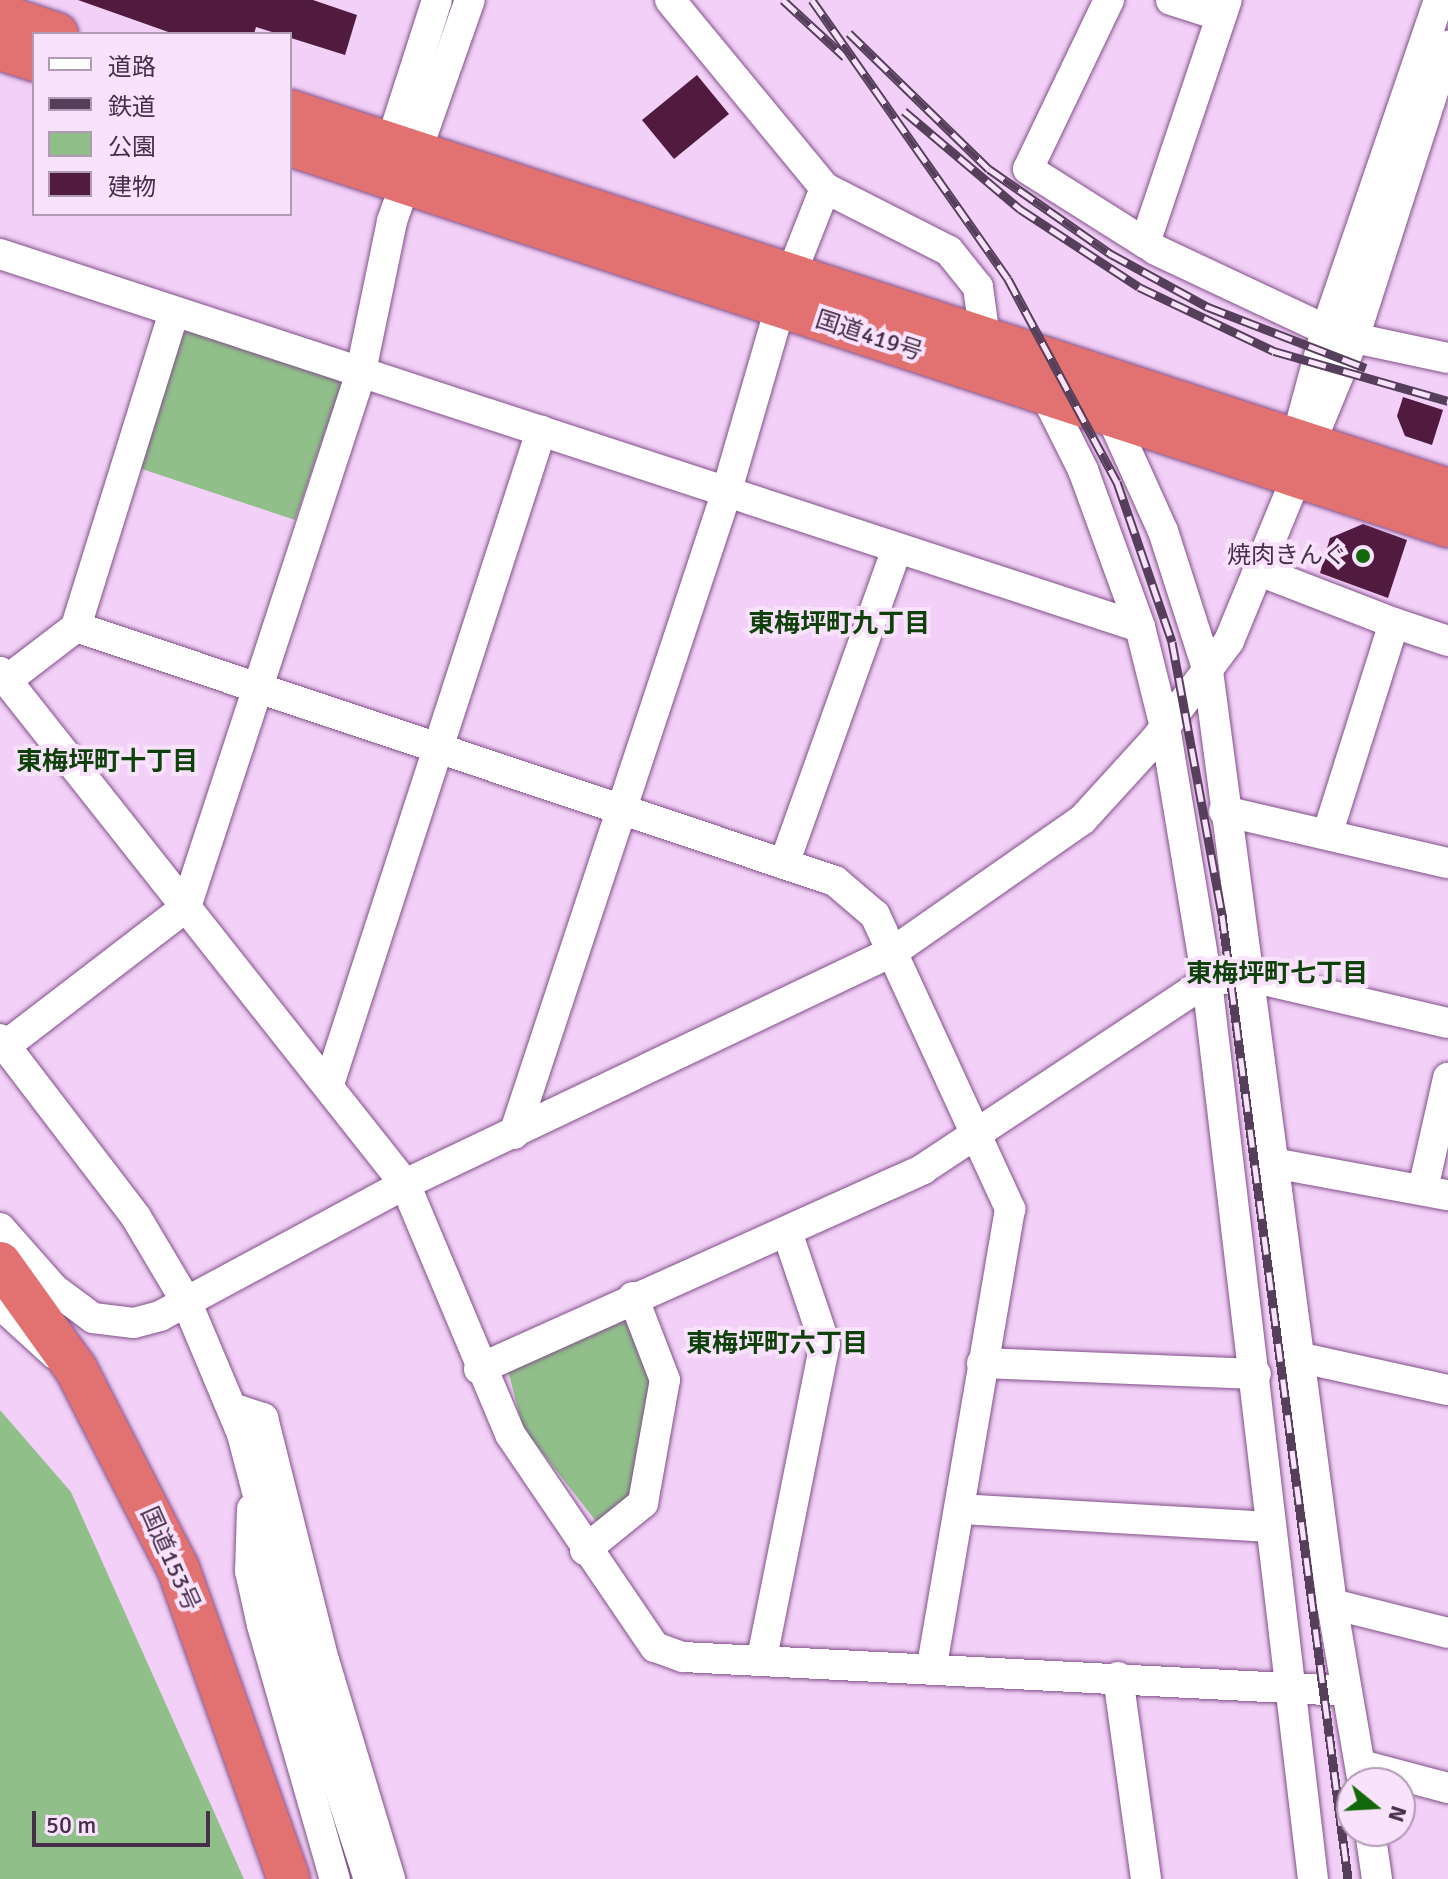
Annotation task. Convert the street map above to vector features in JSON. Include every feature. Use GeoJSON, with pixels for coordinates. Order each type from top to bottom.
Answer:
{"type":"FeatureCollection","features":[{"type":"Feature","properties":{"kind":"highway"},"geometry":{"type":"LineString","coordinates":[[0,15],[51,32]]}},
{"type":"Feature","properties":{"kind":"highway"},"geometry":{"type":"LineString","coordinates":[[0,49],[32,59]]}},
{"type":"Feature","properties":{"kind":"highway","name":"国道419号"},"geometry":{"type":"LineString","coordinates":[[292,112],[398,176]]}},
{"type":"Feature","properties":{"kind":"highway","name":"国道419号"},"geometry":{"type":"LineString","coordinates":[[292,146],[785,292],[985,338],[1297,454],[1448,526]]}},
{"type":"Feature","properties":{"kind":"highway","name":"国道419号"},"geometry":{"type":"LineString","coordinates":[[785,292],[1111,416],[1297,454],[1448,490]]}},
{"type":"Feature","properties":{"kind":"highway","name":"国道153号"},"geometry":{"type":"LineString","coordinates":[[0,1263],[76,1369],[178,1568],[289,1879]]}},
{"type":"Feature","properties":{"kind":"street"},"geometry":{"type":"LineString","coordinates":[[369,1879],[312,1703],[232,1408],[187,1303],[136,1217],[3,1043],[186,907],[254,688],[360,376],[398,176],[437,0]]}},
{"type":"Feature","properties":{"kind":"street"},"geometry":{"type":"LineString","coordinates":[[398,176],[470,0]]}},
{"type":"Feature","properties":{"kind":"street"},"geometry":{"type":"LineString","coordinates":[[670,0],[825,188],[949,251],[978,287],[985,338]]}},
{"type":"Feature","properties":{"kind":"street"},"geometry":{"type":"LineString","coordinates":[[1109,0],[1028,169],[1145,243],[1340,334],[1448,358]]}},
{"type":"Feature","properties":{"kind":"street"},"geometry":{"type":"LineString","coordinates":[[1145,243],[1224,8],[1171,0]]}},
{"type":"Feature","properties":{"kind":"street"},"geometry":{"type":"LineString","coordinates":[[1340,334],[1439,0]]}},
{"type":"Feature","properties":{"kind":"street"},"geometry":{"type":"LineString","coordinates":[[0,1228],[54,1289],[93,1318],[134,1323],[187,1303],[405,1184],[894,951],[1082,820],[1165,727],[1208,671],[1259,571],[1340,334],[1448,46]]}},
{"type":"Feature","properties":{"kind":"street"},"geometry":{"type":"LineString","coordinates":[[514,1134],[618,808],[725,497],[785,292],[825,188]]}},
{"type":"Feature","properties":{"kind":"street"},"geometry":{"type":"LineString","coordinates":[[0,254],[360,376],[541,431],[725,497],[1140,627]]}},
{"type":"Feature","properties":{"kind":"street"},"geometry":{"type":"LineString","coordinates":[[174,312],[76,627],[3,676],[329,1084],[405,1184],[479,1369],[510,1434],[585,1550],[655,1647],[683,1657],[932,1665],[1290,1685],[1345,1691]]}},
{"type":"Feature","properties":{"kind":"street"},"geometry":{"type":"LineString","coordinates":[[1044,392],[1083,470],[1140,627],[1165,727],[1207,981],[1256,1374],[1268,1527],[1313,1879]]}},
{"type":"Feature","properties":{"kind":"street"},"geometry":{"type":"LineString","coordinates":[[1111,416],[1163,531],[1208,671],[1224,811],[1302,1358],[1332,1604],[1361,1767]]}},
{"type":"Feature","properties":{"kind":"street"},"geometry":{"type":"LineString","coordinates":[[329,1084],[435,748],[541,431]]}},
{"type":"Feature","properties":{"kind":"street"},"geometry":{"type":"LineString","coordinates":[[784,864],[896,551]]}},
{"type":"Feature","properties":{"kind":"street"},"geometry":{"type":"LineString","coordinates":[[1259,571],[1448,641]]}},
{"type":"Feature","properties":{"kind":"street"},"geometry":{"type":"LineString","coordinates":[[1328,832],[1394,623]]}},
{"type":"Feature","properties":{"kind":"street"},"geometry":{"type":"LineString","coordinates":[[76,627],[848,886],[894,951],[1010,1209],[932,1665]]}},
{"type":"Feature","properties":{"kind":"street"},"geometry":{"type":"LineString","coordinates":[[1224,811],[1328,832],[1448,863]]}},
{"type":"Feature","properties":{"kind":"street"},"geometry":{"type":"LineString","coordinates":[[479,1369],[923,1169],[1207,981],[1247,976],[1448,1023]]}},
{"type":"Feature","properties":{"kind":"street"},"geometry":{"type":"LineString","coordinates":[[1273,1163],[1435,1192],[1448,1078]]}},
{"type":"Feature","properties":{"kind":"street"},"geometry":{"type":"LineString","coordinates":[[762,1658],[825,1344],[787,1232]]}},
{"type":"Feature","properties":{"kind":"street"},"geometry":{"type":"LineString","coordinates":[[585,1550],[643,1503],[665,1380],[633,1297]]}},
{"type":"Feature","properties":{"kind":"street"},"geometry":{"type":"LineString","coordinates":[[0,1304],[76,1369]]}},
{"type":"Feature","properties":{"kind":"street"},"geometry":{"type":"LineString","coordinates":[[1302,1358],[1448,1390]]}},
{"type":"Feature","properties":{"kind":"street"},"geometry":{"type":"LineString","coordinates":[[982,1363],[1256,1374]]}},
{"type":"Feature","properties":{"kind":"street"},"geometry":{"type":"LineString","coordinates":[[232,1408],[263,1418],[324,1660],[390,1879]]}},
{"type":"Feature","properties":{"kind":"street"},"geometry":{"type":"LineString","coordinates":[[252,1473],[250,1571],[335,1879]]}},
{"type":"Feature","properties":{"kind":"street"},"geometry":{"type":"LineString","coordinates":[[960,1509],[1268,1527]]}},
{"type":"Feature","properties":{"kind":"street"},"geometry":{"type":"LineString","coordinates":[[1332,1604],[1448,1633]]}},
{"type":"Feature","properties":{"kind":"street"},"geometry":{"type":"LineString","coordinates":[[1118,1677],[1146,1879]]}},
{"type":"Feature","properties":{"kind":"street"},"geometry":{"type":"LineString","coordinates":[[1416,1783],[1448,1788]]}},
{"type":"Feature","properties":{"kind":"street"},"geometry":{"type":"LineString","coordinates":[[1372,1847],[1377,1879]]}},
{"type":"Feature","properties":{"kind":"green space"},"geometry":{"type":"Polygon","coordinates":[[[193,328],[338,377],[341,385],[295,520],[139,468],[181,334],[193,328]]]}},
{"type":"Feature","properties":{"kind":"green space"},"geometry":{"type":"Polygon","coordinates":[[[629,1314],[654,1375],[638,1498],[606,1534],[523,1428],[507,1367],[629,1314]]]}},
{"type":"Feature","properties":{"kind":"green space"},"geometry":{"type":"Polygon","coordinates":[[[0,1410],[71,1492],[244,1879],[0,1879],[0,1410]]]}},
{"type":"Feature","properties":{"kind":"building"},"geometry":{"type":"Polygon","coordinates":[[[78,0],[313,0],[357,15],[345,55],[292,38],[292,32],[272,32],[256,27],[255,32],[168,32],[78,0]]]}},
{"type":"Feature","properties":{"kind":"building"},"geometry":{"type":"Polygon","coordinates":[[[697,75],[729,114],[674,159],[642,120],[697,75]]]}},
{"type":"Feature","properties":{"kind":"building"},"geometry":{"type":"Polygon","coordinates":[[[1403,397],[1443,410],[1432,445],[1405,436],[1397,416],[1403,397]]]}},
{"type":"Feature","properties":{"kind":"building","name":"焼肉きんぐ"},"geometry":{"type":"Polygon","coordinates":[[[1363,524],[1407,540],[1388,598],[1320,573],[1330,538],[1363,524]]]}},
{"type":"Feature","properties":{"kind":"railway"},"geometry":{"type":"LineString","coordinates":[[783,0],[845,57]]}},
{"type":"Feature","properties":{"kind":"railway"},"geometry":{"type":"LineString","coordinates":[[812,0],[1008,279],[1117,482],[1172,642],[1222,915],[1348,1879]]}},
{"type":"Feature","properties":{"kind":"railway"},"geometry":{"type":"LineString","coordinates":[[849,33],[989,169],[1111,254],[1208,307],[1366,368]]}},
{"type":"Feature","properties":{"kind":"railway"},"geometry":{"type":"LineString","coordinates":[[904,111],[1020,209],[1139,287],[1274,351],[1448,401]]}},
{"type":"Feature","properties":{"kind":"place","name":"焼肉きんぐ"},"geometry":{"type":"Point","coordinates":[1363,556]}},
{"type":"Feature","properties":{"kind":"district","name":"東梅坪町九丁目"},"geometry":{"type":"Point","coordinates":[839,625]}},
{"type":"Feature","properties":{"kind":"district","name":"東梅坪町十丁目"},"geometry":{"type":"Point","coordinates":[107,763]}},
{"type":"Feature","properties":{"kind":"district","name":"東梅坪町七丁目"},"geometry":{"type":"Point","coordinates":[1277,975]}},
{"type":"Feature","properties":{"kind":"district","name":"東梅坪町六丁目"},"geometry":{"type":"Point","coordinates":[777,1345]}}]}
